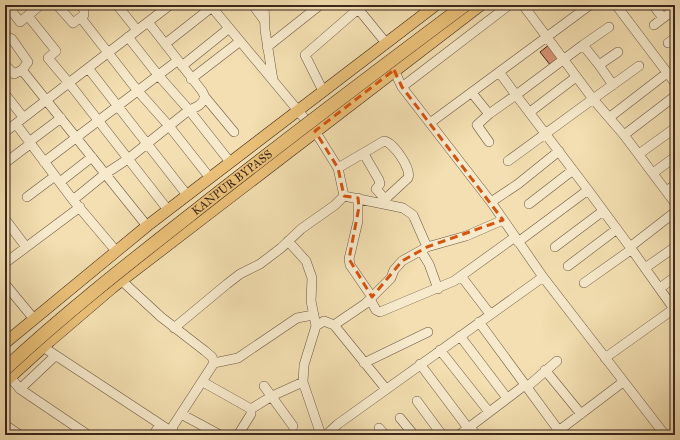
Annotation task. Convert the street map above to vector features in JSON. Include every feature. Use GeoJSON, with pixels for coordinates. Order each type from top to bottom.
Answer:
{"type":"FeatureCollection","features":[{"type":"Feature","properties":{"kind":"highway","name":"KANPUR BYPASS"},"geometry":{"type":"LineString","coordinates":[[5,358],[74,296],[116,262],[250,157],[451,5]]}},
{"type":"Feature","properties":{"kind":"highway","name":"KANPUR BYPASS"},"geometry":{"type":"LineString","coordinates":[[7,376],[64,315],[272,151],[465,5]]}},
{"type":"Feature","properties":{"kind":"main road"},"geometry":{"type":"LineString","coordinates":[[5,343],[186,195],[436,5]]}},
{"type":"Feature","properties":{"kind":"main road"},"geometry":{"type":"LineString","coordinates":[[7,376],[122,281],[394,70],[481,5]]}},
{"type":"Feature","properties":{"kind":"street"},"geometry":{"type":"LineString","coordinates":[[7,5],[20,22],[37,8],[34,5]]}},
{"type":"Feature","properties":{"kind":"street"},"geometry":{"type":"LineString","coordinates":[[57,5],[73,23],[84,15],[84,10],[80,5]]}},
{"type":"Feature","properties":{"kind":"street"},"geometry":{"type":"LineString","coordinates":[[116,251],[73,200],[30,143],[9,127],[47,100],[170,5]]}},
{"type":"Feature","properties":{"kind":"street"},"geometry":{"type":"LineString","coordinates":[[253,5],[266,10],[267,46],[273,80]]}},
{"type":"Feature","properties":{"kind":"street"},"geometry":{"type":"LineString","coordinates":[[267,46],[320,5]]}},
{"type":"Feature","properties":{"kind":"street"},"geometry":{"type":"LineString","coordinates":[[402,87],[509,5]]}},
{"type":"Feature","properties":{"kind":"street"},"geometry":{"type":"LineString","coordinates":[[523,5],[576,77],[593,99],[610,117],[675,203]]}},
{"type":"Feature","properties":{"kind":"street"},"geometry":{"type":"LineString","coordinates":[[430,123],[590,5]]}},
{"type":"Feature","properties":{"kind":"street"},"geometry":{"type":"LineString","coordinates":[[616,5],[675,83]]}},
{"type":"Feature","properties":{"kind":"street"},"geometry":{"type":"LineString","coordinates":[[653,5],[663,18]]}},
{"type":"Feature","properties":{"kind":"street"},"geometry":{"type":"LineString","coordinates":[[119,6],[137,30]]}},
{"type":"Feature","properties":{"kind":"street"},"geometry":{"type":"LineString","coordinates":[[165,44],[211,6],[228,29],[315,131],[338,168],[344,196]]}},
{"type":"Feature","properties":{"kind":"street"},"geometry":{"type":"LineString","coordinates":[[323,91],[305,54],[357,7],[386,43]]}},
{"type":"Feature","properties":{"kind":"street"},"geometry":{"type":"LineString","coordinates":[[654,25],[675,9]]}},
{"type":"Feature","properties":{"kind":"street"},"geometry":{"type":"LineString","coordinates":[[28,16],[56,51],[48,58],[168,210]]}},
{"type":"Feature","properties":{"kind":"street"},"geometry":{"type":"LineString","coordinates":[[81,18],[137,90],[169,126],[210,178]]}},
{"type":"Feature","properties":{"kind":"street"},"geometry":{"type":"LineString","coordinates":[[148,22],[234,132]]}},
{"type":"Feature","properties":{"kind":"street"},"geometry":{"type":"LineString","coordinates":[[489,142],[477,125],[489,114],[609,27]]}},
{"type":"Feature","properties":{"kind":"street"},"geometry":{"type":"LineString","coordinates":[[44,162],[137,90],[158,75],[180,63],[228,29]]}},
{"type":"Feature","properties":{"kind":"street"},"geometry":{"type":"LineString","coordinates":[[128,37],[230,162]]}},
{"type":"Feature","properties":{"kind":"street"},"geometry":{"type":"LineString","coordinates":[[5,40],[10,38],[12,39],[28,64],[22,70],[14,74],[5,65]]}},
{"type":"Feature","properties":{"kind":"street"},"geometry":{"type":"LineString","coordinates":[[192,79],[240,42]]}},
{"type":"Feature","properties":{"kind":"street"},"geometry":{"type":"LineString","coordinates":[[583,45],[613,85]]}},
{"type":"Feature","properties":{"kind":"street"},"geometry":{"type":"LineString","coordinates":[[599,65],[618,52]]}},
{"type":"Feature","properties":{"kind":"street"},"geometry":{"type":"LineString","coordinates":[[508,161],[639,66]]}},
{"type":"Feature","properties":{"kind":"street"},"geometry":{"type":"LineString","coordinates":[[88,68],[186,195]]}},
{"type":"Feature","properties":{"kind":"street"},"geometry":{"type":"LineString","coordinates":[[22,70],[147,226]]}},
{"type":"Feature","properties":{"kind":"street"},"geometry":{"type":"LineString","coordinates":[[394,70],[402,87],[491,202],[543,277],[664,435]]}},
{"type":"Feature","properties":{"kind":"street"},"geometry":{"type":"LineString","coordinates":[[499,72],[547,134],[675,308],[605,358]]}},
{"type":"Feature","properties":{"kind":"street"},"geometry":{"type":"LineString","coordinates":[[610,117],[667,73]]}},
{"type":"Feature","properties":{"kind":"street"},"geometry":{"type":"LineString","coordinates":[[530,112],[576,77]]}},
{"type":"Feature","properties":{"kind":"street"},"geometry":{"type":"LineString","coordinates":[[472,93],[489,114]]}},
{"type":"Feature","properties":{"kind":"street"},"geometry":{"type":"LineString","coordinates":[[5,94],[24,117]]}},
{"type":"Feature","properties":{"kind":"street"},"geometry":{"type":"LineString","coordinates":[[73,200],[148,144],[189,110],[199,106],[205,96]]}},
{"type":"Feature","properties":{"kind":"street"},"geometry":{"type":"LineString","coordinates":[[624,135],[675,96]]}},
{"type":"Feature","properties":{"kind":"street"},"geometry":{"type":"LineString","coordinates":[[5,163],[61,118]]}},
{"type":"Feature","properties":{"kind":"street"},"geometry":{"type":"LineString","coordinates":[[639,154],[675,128]]}},
{"type":"Feature","properties":{"kind":"street"},"geometry":{"type":"LineString","coordinates":[[338,168],[384,142],[387,142],[408,168],[408,178],[383,201]]}},
{"type":"Feature","properties":{"kind":"street"},"geometry":{"type":"LineString","coordinates":[[491,202],[518,184],[559,151]]}},
{"type":"Feature","properties":{"kind":"street"},"geometry":{"type":"LineString","coordinates":[[364,154],[379,180],[380,184],[376,188],[383,201]]}},
{"type":"Feature","properties":{"kind":"street"},"geometry":{"type":"LineString","coordinates":[[27,197],[92,157]]}},
{"type":"Feature","properties":{"kind":"street"},"geometry":{"type":"LineString","coordinates":[[653,173],[675,157]]}},
{"type":"Feature","properties":{"kind":"street"},"geometry":{"type":"LineString","coordinates":[[529,204],[573,170]]}},
{"type":"Feature","properties":{"kind":"street"},"geometry":{"type":"LineString","coordinates":[[666,191],[675,185]]}},
{"type":"Feature","properties":{"kind":"street"},"geometry":{"type":"LineString","coordinates":[[358,198],[358,221],[349,259],[350,265],[371,298],[376,310],[380,312],[438,289],[461,276],[588,190]]}},
{"type":"Feature","properties":{"kind":"street"},"geometry":{"type":"LineString","coordinates":[[344,196],[383,201],[404,208],[413,215],[428,264],[438,289]]}},
{"type":"Feature","properties":{"kind":"street"},"geometry":{"type":"LineString","coordinates":[[174,328],[227,284],[260,264],[301,229],[335,205],[344,196]]}},
{"type":"Feature","properties":{"kind":"street"},"geometry":{"type":"LineString","coordinates":[[5,263],[80,207]]}},
{"type":"Feature","properties":{"kind":"street"},"geometry":{"type":"LineString","coordinates":[[554,247],[603,210]]}},
{"type":"Feature","properties":{"kind":"street"},"geometry":{"type":"LineString","coordinates":[[584,283],[631,248],[675,212]]}},
{"type":"Feature","properties":{"kind":"street"},"geometry":{"type":"LineString","coordinates":[[5,219],[26,247]]}},
{"type":"Feature","properties":{"kind":"street"},"geometry":{"type":"LineString","coordinates":[[334,324],[371,298],[391,278],[398,265],[424,249],[466,236],[503,220]]}},
{"type":"Feature","properties":{"kind":"street"},"geometry":{"type":"LineString","coordinates":[[568,266],[617,229]]}},
{"type":"Feature","properties":{"kind":"street"},"geometry":{"type":"LineString","coordinates":[[288,241],[309,267],[312,278],[311,301],[316,326],[304,365],[303,382],[321,435]]}},
{"type":"Feature","properties":{"kind":"street"},"geometry":{"type":"LineString","coordinates":[[645,268],[675,247]]}},
{"type":"Feature","properties":{"kind":"street"},"geometry":{"type":"LineString","coordinates":[[461,276],[490,314]]}},
{"type":"Feature","properties":{"kind":"street"},"geometry":{"type":"LineString","coordinates":[[326,435],[338,424],[420,364],[543,277]]}},
{"type":"Feature","properties":{"kind":"street"},"geometry":{"type":"LineString","coordinates":[[660,288],[675,277]]}},
{"type":"Feature","properties":{"kind":"street"},"geometry":{"type":"LineString","coordinates":[[122,281],[174,328],[212,357],[214,363]]}},
{"type":"Feature","properties":{"kind":"street"},"geometry":{"type":"LineString","coordinates":[[5,284],[34,319]]}},
{"type":"Feature","properties":{"kind":"street"},"geometry":{"type":"LineString","coordinates":[[43,347],[172,434],[173,426],[214,363],[238,358],[297,318],[313,315]]}},
{"type":"Feature","properties":{"kind":"street"},"geometry":{"type":"LineString","coordinates":[[316,326],[324,320],[334,324],[386,389]]}},
{"type":"Feature","properties":{"kind":"street"},"geometry":{"type":"LineString","coordinates":[[479,322],[526,386],[558,434],[581,414],[623,382]]}},
{"type":"Feature","properties":{"kind":"street"},"geometry":{"type":"LineString","coordinates":[[364,363],[428,332]]}},
{"type":"Feature","properties":{"kind":"street"},"geometry":{"type":"LineString","coordinates":[[460,336],[507,398]]}},
{"type":"Feature","properties":{"kind":"street"},"geometry":{"type":"LineString","coordinates":[[440,350],[489,412]]}},
{"type":"Feature","properties":{"kind":"street"},"geometry":{"type":"LineString","coordinates":[[20,389],[55,356]]}},
{"type":"Feature","properties":{"kind":"street"},"geometry":{"type":"LineString","coordinates":[[459,435],[507,398],[526,386],[557,361]]}},
{"type":"Feature","properties":{"kind":"street"},"geometry":{"type":"LineString","coordinates":[[420,364],[476,435]]}},
{"type":"Feature","properties":{"kind":"street"},"geometry":{"type":"LineString","coordinates":[[545,370],[581,414]]}},
{"type":"Feature","properties":{"kind":"street"},"geometry":{"type":"LineString","coordinates":[[7,376],[20,389],[88,435]]}},
{"type":"Feature","properties":{"kind":"street"},"geometry":{"type":"LineString","coordinates":[[203,382],[251,409]]}},
{"type":"Feature","properties":{"kind":"street"},"geometry":{"type":"LineString","coordinates":[[251,409],[272,396],[303,382]]}},
{"type":"Feature","properties":{"kind":"street"},"geometry":{"type":"LineString","coordinates":[[264,386],[293,426]]}},
{"type":"Feature","properties":{"kind":"street"},"geometry":{"type":"LineString","coordinates":[[417,401],[442,435]]}},
{"type":"Feature","properties":{"kind":"street"},"geometry":{"type":"LineString","coordinates":[[238,435],[251,414],[251,409]]}},
{"type":"Feature","properties":{"kind":"street"},"geometry":{"type":"LineString","coordinates":[[181,414],[220,435]]}},
{"type":"Feature","properties":{"kind":"street"},"geometry":{"type":"LineString","coordinates":[[400,418],[414,435]]}},
{"type":"Feature","properties":{"kind":"street"},"geometry":{"type":"LineString","coordinates":[[5,425],[20,435]]}},
{"type":"Feature","properties":{"kind":"street"},"geometry":{"type":"LineString","coordinates":[[153,435],[160,425]]}},
{"type":"Feature","properties":{"kind":"highlighted area"},"geometry":{"type":"Polygon","coordinates":[[[394,70],[402,87],[503,220],[427,247],[402,261],[372,297],[349,259],[359,207],[358,198],[344,196],[338,168],[315,131],[394,70]]]}},
{"type":"Feature","properties":{"kind":"building"},"geometry":{"type":"Polygon","coordinates":[[[550,44],[561,59],[551,66],[540,52],[550,44]]]}}]}
